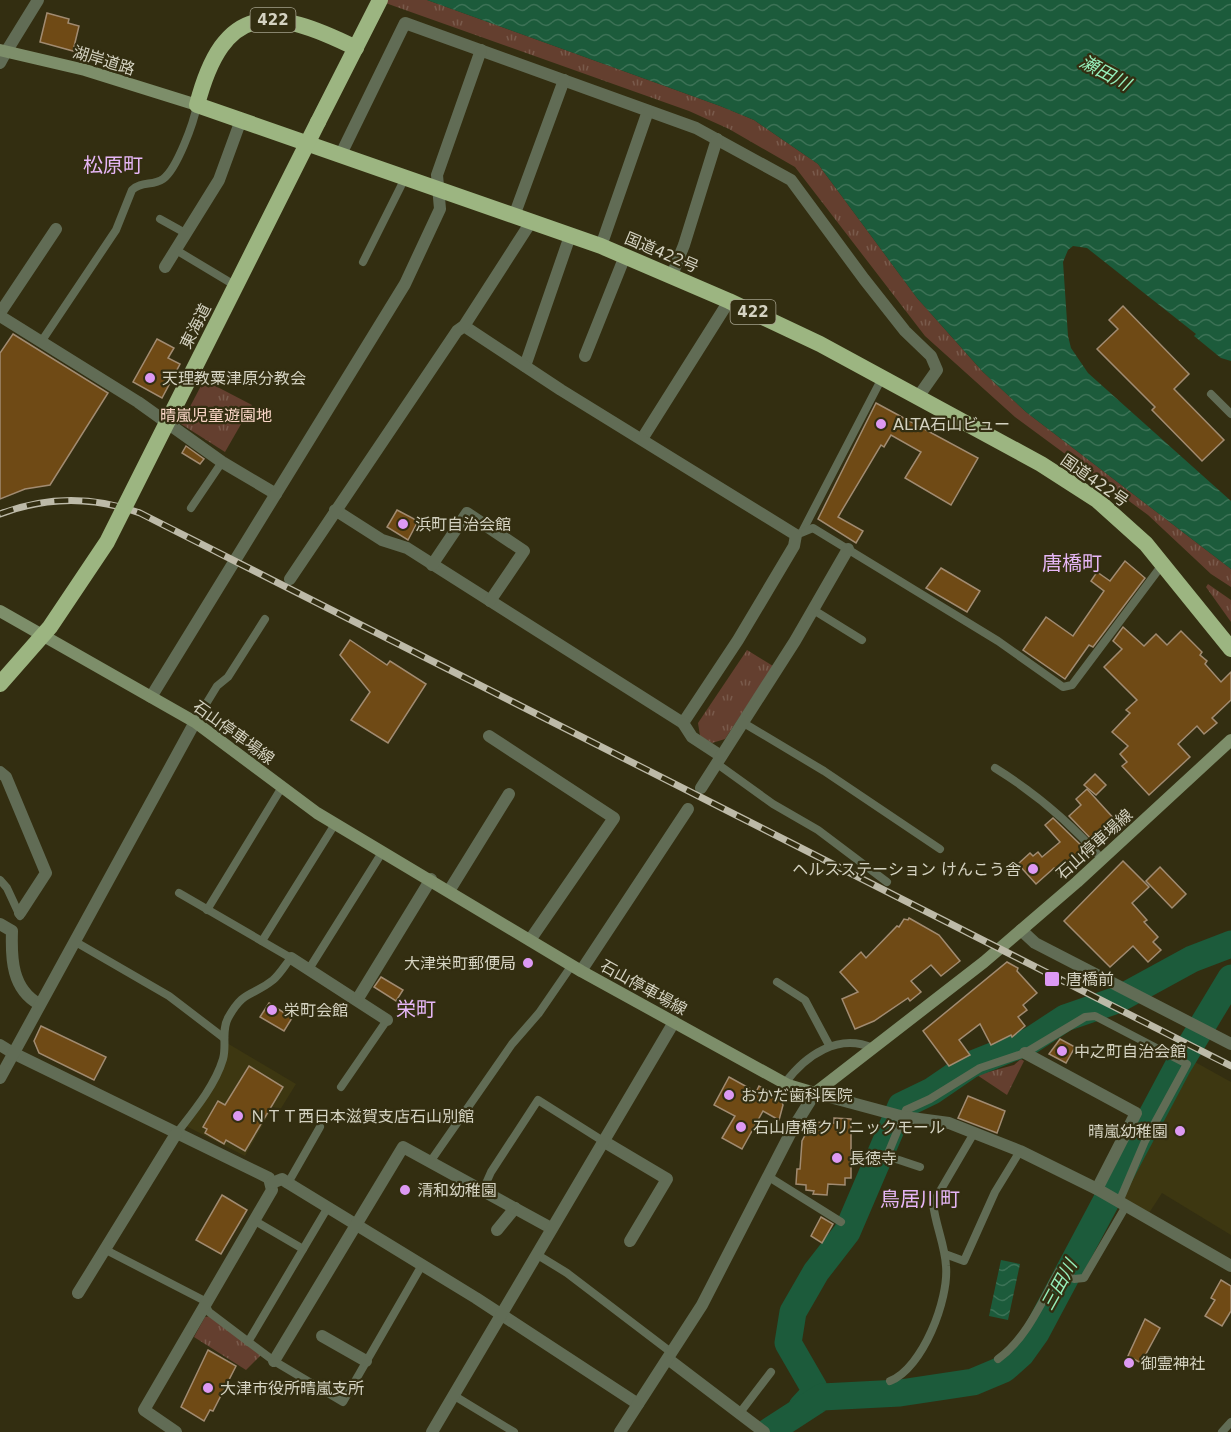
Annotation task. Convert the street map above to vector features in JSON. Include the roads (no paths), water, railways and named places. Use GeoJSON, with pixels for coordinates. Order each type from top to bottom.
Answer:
{"type":"FeatureCollection","features":[{"type":"Feature","properties":{"kind":"highway","name":"東海道"},"geometry":{"type":"LineString","coordinates":[[0,685],[50,627],[107,542],[378,4]]}},
{"type":"Feature","properties":{"kind":"highway","name":"422"},"geometry":{"type":"LineString","coordinates":[[197,105],[202,85],[229,36],[240,27],[255,21],[277,20],[299,24],[356,48]]}},
{"type":"Feature","properties":{"kind":"highway","name":"国道422号"},"geometry":{"type":"LineString","coordinates":[[197,105],[600,246],[672,275],[778,323],[883,377],[1041,464],[1116,515],[1163,564],[1231,649]]}},
{"type":"Feature","properties":{"kind":"main road","name":"湖岸道路"},"geometry":{"type":"LineString","coordinates":[[2,55],[85,70],[197,105]]}},
{"type":"Feature","properties":{"kind":"main road","name":"石山停車場線"},"geometry":{"type":"LineString","coordinates":[[0,611],[195,722],[335,824],[431,879],[576,968],[785,1083],[815,1093],[1021,930],[1231,740]]}},
{"type":"Feature","properties":{"kind":"street"},"geometry":{"type":"LineString","coordinates":[[2,55],[38,0]]}},
{"type":"Feature","properties":{"kind":"street"},"geometry":{"type":"LineString","coordinates":[[340,156],[405,23],[696,128],[791,180],[905,331],[931,356],[937,370],[918,397]]}},
{"type":"Feature","properties":{"kind":"street"},"geometry":{"type":"LineString","coordinates":[[151,697],[405,284],[440,209],[437,175],[481,50]]}},
{"type":"Feature","properties":{"kind":"street"},"geometry":{"type":"LineString","coordinates":[[514,216],[564,80]]}},
{"type":"Feature","properties":{"kind":"street"},"geometry":{"type":"LineString","coordinates":[[600,246],[648,111]]}},
{"type":"Feature","properties":{"kind":"street"},"geometry":{"type":"LineString","coordinates":[[165,267],[219,180],[241,120]]}},
{"type":"Feature","properties":{"kind":"street"},"geometry":{"type":"LineString","coordinates":[[672,275],[684,245],[717,140]]}},
{"type":"Feature","properties":{"kind":"street"},"geometry":{"type":"LineString","coordinates":[[0,685],[42,635],[96,561],[307,144]]}},
{"type":"Feature","properties":{"kind":"street"},"geometry":{"type":"LineString","coordinates":[[290,579],[457,331],[464,326],[531,222]]}},
{"type":"Feature","properties":{"kind":"street"},"geometry":{"type":"LineString","coordinates":[[56,229],[0,314],[168,422],[222,462],[276,494]]}},
{"type":"Feature","properties":{"kind":"street"},"geometry":{"type":"LineString","coordinates":[[525,366],[570,236]]}},
{"type":"Feature","properties":{"kind":"street"},"geometry":{"type":"LineString","coordinates":[[585,356],[625,256]]}},
{"type":"Feature","properties":{"kind":"street"},"geometry":{"type":"LineString","coordinates":[[642,439],[729,301]]}},
{"type":"Feature","properties":{"kind":"street"},"geometry":{"type":"LineString","coordinates":[[464,326],[642,439],[800,532],[738,640],[683,723]]}},
{"type":"Feature","properties":{"kind":"street"},"geometry":{"type":"LineString","coordinates":[[335,510],[382,540],[406,548],[683,723],[692,737],[719,760]]}},
{"type":"Feature","properties":{"kind":"street"},"geometry":{"type":"LineString","coordinates":[[432,565],[467,513],[524,551],[490,602]]}},
{"type":"Feature","properties":{"kind":"street"},"geometry":{"type":"LineString","coordinates":[[701,788],[795,641],[848,549]]}},
{"type":"Feature","properties":{"kind":"street"},"geometry":{"type":"LineString","coordinates":[[0,1078],[195,722]]}},
{"type":"Feature","properties":{"kind":"street"},"geometry":{"type":"LineString","coordinates":[[489,736],[614,818],[530,940]]}},
{"type":"Feature","properties":{"kind":"street"},"geometry":{"type":"LineString","coordinates":[[0,772],[6,777],[46,873],[20,915]]}},
{"type":"Feature","properties":{"kind":"street"},"geometry":{"type":"LineString","coordinates":[[450,891],[508,794]]}},
{"type":"Feature","properties":{"kind":"street"},"geometry":{"type":"LineString","coordinates":[[576,968],[688,809]]}},
{"type":"Feature","properties":{"kind":"street"},"geometry":{"type":"LineString","coordinates":[[357,1000],[431,879]]}},
{"type":"Feature","properties":{"kind":"street"},"geometry":{"type":"LineString","coordinates":[[0,924],[12,931],[11,953],[17,982],[27,998],[39,1004]]}},
{"type":"Feature","properties":{"kind":"street"},"geometry":{"type":"LineString","coordinates":[[1021,930],[1035,943],[1231,1044]]}},
{"type":"Feature","properties":{"kind":"street"},"geometry":{"type":"LineString","coordinates":[[291,958],[387,1020]]}},
{"type":"Feature","properties":{"kind":"street"},"geometry":{"type":"LineString","coordinates":[[432,1432],[674,1022]]}},
{"type":"Feature","properties":{"kind":"street"},"geometry":{"type":"LineString","coordinates":[[0,1045],[269,1179],[272,1183],[273,1190],[144,1410],[176,1432]]}},
{"type":"Feature","properties":{"kind":"street"},"geometry":{"type":"LineString","coordinates":[[1025,1053],[1136,1113],[1100,1191]]}},
{"type":"Feature","properties":{"kind":"street"},"geometry":{"type":"LineString","coordinates":[[620,1432],[702,1305],[792,1130],[815,1093],[899,1116],[949,1124],[1020,1151],[1100,1191],[1231,1266]]}},
{"type":"Feature","properties":{"kind":"street"},"geometry":{"type":"LineString","coordinates":[[78,1293],[176,1134]]}},
{"type":"Feature","properties":{"kind":"street"},"geometry":{"type":"LineString","coordinates":[[603,1141],[667,1179],[630,1241]]}},
{"type":"Feature","properties":{"kind":"street"},"geometry":{"type":"LineString","coordinates":[[274,1361],[403,1147],[551,1228]]}},
{"type":"Feature","properties":{"kind":"street"},"geometry":{"type":"LineString","coordinates":[[272,1183],[282,1179],[422,1265],[638,1404]]}},
{"type":"Feature","properties":{"kind":"street"},"geometry":{"type":"LineString","coordinates":[[497,1230],[514,1208]]}},
{"type":"Feature","properties":{"kind":"street"},"geometry":{"type":"LineString","coordinates":[[322,1336],[366,1361]]}},
{"type":"Feature","properties":{"kind":"street"},"geometry":{"type":"LineString","coordinates":[[670,1356],[762,1431]]}},
{"type":"Feature","properties":{"kind":"lane"},"geometry":{"type":"LineString","coordinates":[[41,342],[116,230],[132,190],[137,185],[162,180],[169,173],[194,122],[197,105]]}},
{"type":"Feature","properties":{"kind":"lane"},"geometry":{"type":"LineString","coordinates":[[363,262],[405,178]]}},
{"type":"Feature","properties":{"kind":"lane"},"geometry":{"type":"LineString","coordinates":[[160,219],[187,234]]}},
{"type":"Feature","properties":{"kind":"lane"},"geometry":{"type":"LineString","coordinates":[[176,250],[236,286]]}},
{"type":"Feature","properties":{"kind":"lane"},"geometry":{"type":"LineString","coordinates":[[800,532],[883,377]]}},
{"type":"Feature","properties":{"kind":"lane"},"geometry":{"type":"LineString","coordinates":[[1211,394],[1231,414]]}},
{"type":"Feature","properties":{"kind":"lane"},"geometry":{"type":"LineString","coordinates":[[191,508],[222,462]]}},
{"type":"Feature","properties":{"kind":"lane"},"geometry":{"type":"LineString","coordinates":[[800,532],[813,528],[988,635],[1063,687],[1072,685],[1163,564]]}},
{"type":"Feature","properties":{"kind":"lane"},"geometry":{"type":"LineString","coordinates":[[812,609],[862,640]]}},
{"type":"Feature","properties":{"kind":"lane"},"geometry":{"type":"LineString","coordinates":[[195,722],[217,686],[228,677],[266,620]]}},
{"type":"Feature","properties":{"kind":"lane"},"geometry":{"type":"LineString","coordinates":[[742,722],[824,771],[940,849]]}},
{"type":"Feature","properties":{"kind":"lane"},"geometry":{"type":"LineString","coordinates":[[719,760],[773,804],[818,830],[887,882]]}},
{"type":"Feature","properties":{"kind":"lane"},"geometry":{"type":"LineString","coordinates":[[995,768],[1029,789],[1060,813],[1102,859]]}},
{"type":"Feature","properties":{"kind":"lane"},"geometry":{"type":"LineString","coordinates":[[207,910],[282,787]]}},
{"type":"Feature","properties":{"kind":"lane"},"geometry":{"type":"LineString","coordinates":[[262,942],[335,824]]}},
{"type":"Feature","properties":{"kind":"lane"},"geometry":{"type":"LineString","coordinates":[[309,969],[383,852]]}},
{"type":"Feature","properties":{"kind":"lane"},"geometry":{"type":"LineString","coordinates":[[0,880],[20,915]]}},
{"type":"Feature","properties":{"kind":"lane"},"geometry":{"type":"LineString","coordinates":[[176,1134],[216,1075],[224,1056],[227,1019],[244,995],[262,988],[275,978],[291,958],[179,893]]}},
{"type":"Feature","properties":{"kind":"lane"},"geometry":{"type":"LineString","coordinates":[[74,941],[169,996],[224,1038]]}},
{"type":"Feature","properties":{"kind":"lane"},"geometry":{"type":"LineString","coordinates":[[430,1162],[512,1044],[576,968]]}},
{"type":"Feature","properties":{"kind":"lane"},"geometry":{"type":"LineString","coordinates":[[777,982],[805,1000],[829,1046]]}},
{"type":"Feature","properties":{"kind":"lane"},"geometry":{"type":"LineString","coordinates":[[920,1167],[887,1156],[899,1116],[980,1068],[1025,1053],[1085,1017],[1095,1016],[1185,1064],[1084,1278],[1072,1278],[1059,1271],[1016,1342],[998,1359]]}},
{"type":"Feature","properties":{"kind":"lane"},"geometry":{"type":"LineString","coordinates":[[341,1087],[387,1020]]}},
{"type":"Feature","properties":{"kind":"lane"},"geometry":{"type":"LineString","coordinates":[[785,1083],[797,1067],[829,1046],[855,1042],[873,1048]]}},
{"type":"Feature","properties":{"kind":"lane"},"geometry":{"type":"LineString","coordinates":[[483,1190],[491,1172],[538,1100],[603,1141]]}},
{"type":"Feature","properties":{"kind":"lane"},"geometry":{"type":"LineString","coordinates":[[288,1183],[320,1126]]}},
{"type":"Feature","properties":{"kind":"lane"},"geometry":{"type":"LineString","coordinates":[[890,1381],[903,1374],[913,1364],[937,1317],[946,1288],[945,1254],[938,1234],[933,1203],[974,1133]]}},
{"type":"Feature","properties":{"kind":"lane"},"geometry":{"type":"LineString","coordinates":[[945,1254],[964,1261],[995,1192],[1020,1151]]}},
{"type":"Feature","properties":{"kind":"lane"},"geometry":{"type":"LineString","coordinates":[[769,1177],[841,1222]]}},
{"type":"Feature","properties":{"kind":"lane"},"geometry":{"type":"LineString","coordinates":[[248,1342],[328,1207]]}},
{"type":"Feature","properties":{"kind":"lane"},"geometry":{"type":"LineString","coordinates":[[255,1221],[303,1249]]}},
{"type":"Feature","properties":{"kind":"lane"},"geometry":{"type":"LineString","coordinates":[[106,1250],[203,1300],[209,1312],[274,1361],[343,1402],[422,1265]]}},
{"type":"Feature","properties":{"kind":"lane"},"geometry":{"type":"LineString","coordinates":[[536,1254],[567,1273],[670,1356]]}},
{"type":"Feature","properties":{"kind":"lane"},"geometry":{"type":"LineString","coordinates":[[739,1414],[771,1372]]}},
{"type":"Feature","properties":{"kind":"lane"},"geometry":{"type":"LineString","coordinates":[[453,1395],[514,1432]]}},
{"type":"Feature","properties":{"kind":"lane"},"geometry":{"type":"LineString","coordinates":[[1222,1432],[1231,1422]]}},
{"type":"Feature","properties":{"kind":"water","name":"瀬田川"},"geometry":{"type":"Polygon","coordinates":[[[427,0],[1231,0],[1231,361],[1221,358],[1194,336],[1196,334],[1087,248],[1073,246],[1068,250],[1063,262],[1068,336],[1071,348],[1088,373],[1231,501],[1231,569],[1026,412],[983,372],[917,298],[818,164],[754,120],[427,0]]]}},
{"type":"Feature","properties":{"kind":"water"},"geometry":{"type":"Polygon","coordinates":[[[1001,1260],[1020,1264],[1008,1320],[989,1316],[1001,1260]]]}},
{"type":"Feature","properties":{"kind":"waterway"},"geometry":{"type":"LineString","coordinates":[[802,1407],[814,1394],[814,1388],[788,1343],[793,1312],[816,1272],[847,1232],[901,1106],[932,1091],[970,1065],[1030,1041],[1065,1018],[1117,1000],[1192,959],[1231,944]]}},
{"type":"Feature","properties":{"kind":"waterway","name":"三田川"},"geometry":{"type":"LineString","coordinates":[[768,1432],[822,1397],[900,1393],[973,1382],[1004,1369],[1021,1354],[1036,1333],[1178,1066],[1231,978]]}},
{"type":"Feature","properties":{"kind":"railway"},"geometry":{"type":"LineString","coordinates":[[0,514],[35,504],[70,500],[105,503],[140,513],[1231,1066]]}},
{"type":"Feature","properties":{"kind":"place","name":"天理教粟津原分教会"},"geometry":{"type":"Point","coordinates":[150,378]}},
{"type":"Feature","properties":{"kind":"place","name":"ALTA石山ビュー"},"geometry":{"type":"Point","coordinates":[881,424]}},
{"type":"Feature","properties":{"kind":"place","name":"浜町自治会館"},"geometry":{"type":"Point","coordinates":[403,524]}},
{"type":"Feature","properties":{"kind":"place","name":"ヘルスステーション けんこう舎"},"geometry":{"type":"Point","coordinates":[1033,869]}},
{"type":"Feature","properties":{"kind":"place","name":"大津栄町郵便局"},"geometry":{"type":"Point","coordinates":[528,963]}},
{"type":"Feature","properties":{"kind":"place","name":"唐橋前"},"geometry":{"type":"Point","coordinates":[1052,979]}},
{"type":"Feature","properties":{"kind":"place","name":"栄町会館"},"geometry":{"type":"Point","coordinates":[272,1010]}},
{"type":"Feature","properties":{"kind":"place","name":"中之町自治会館"},"geometry":{"type":"Point","coordinates":[1062,1051]}},
{"type":"Feature","properties":{"kind":"place","name":"おかだ歯科医院"},"geometry":{"type":"Point","coordinates":[729,1095]}},
{"type":"Feature","properties":{"kind":"place","name":"ＮＴＴ西日本滋賀支店石山別館"},"geometry":{"type":"Point","coordinates":[238,1116]}},
{"type":"Feature","properties":{"kind":"place","name":"石山唐橋クリニックモール"},"geometry":{"type":"Point","coordinates":[741,1127]}},
{"type":"Feature","properties":{"kind":"place","name":"晴嵐幼稚園"},"geometry":{"type":"Point","coordinates":[1180,1131]}},
{"type":"Feature","properties":{"kind":"place","name":"長徳寺"},"geometry":{"type":"Point","coordinates":[837,1158]}},
{"type":"Feature","properties":{"kind":"place","name":"清和幼稚園"},"geometry":{"type":"Point","coordinates":[405,1190]}},
{"type":"Feature","properties":{"kind":"place","name":"御霊神社"},"geometry":{"type":"Point","coordinates":[1129,1363]}},
{"type":"Feature","properties":{"kind":"place","name":"大津市役所晴嵐支所"},"geometry":{"type":"Point","coordinates":[208,1388]}},
{"type":"Feature","properties":{"kind":"district","name":"松原町"},"geometry":{"type":"Point","coordinates":[113,165]}},
{"type":"Feature","properties":{"kind":"district","name":"唐橋町"},"geometry":{"type":"Point","coordinates":[1072,563]}},
{"type":"Feature","properties":{"kind":"district","name":"栄町"},"geometry":{"type":"Point","coordinates":[416,1009]}},
{"type":"Feature","properties":{"kind":"district","name":"鳥居川町"},"geometry":{"type":"Point","coordinates":[920,1199]}},
{"type":"Feature","properties":{"kind":"park label","name":"晴嵐児童遊園地"},"geometry":{"type":"Point","coordinates":[216,415]}}]}
